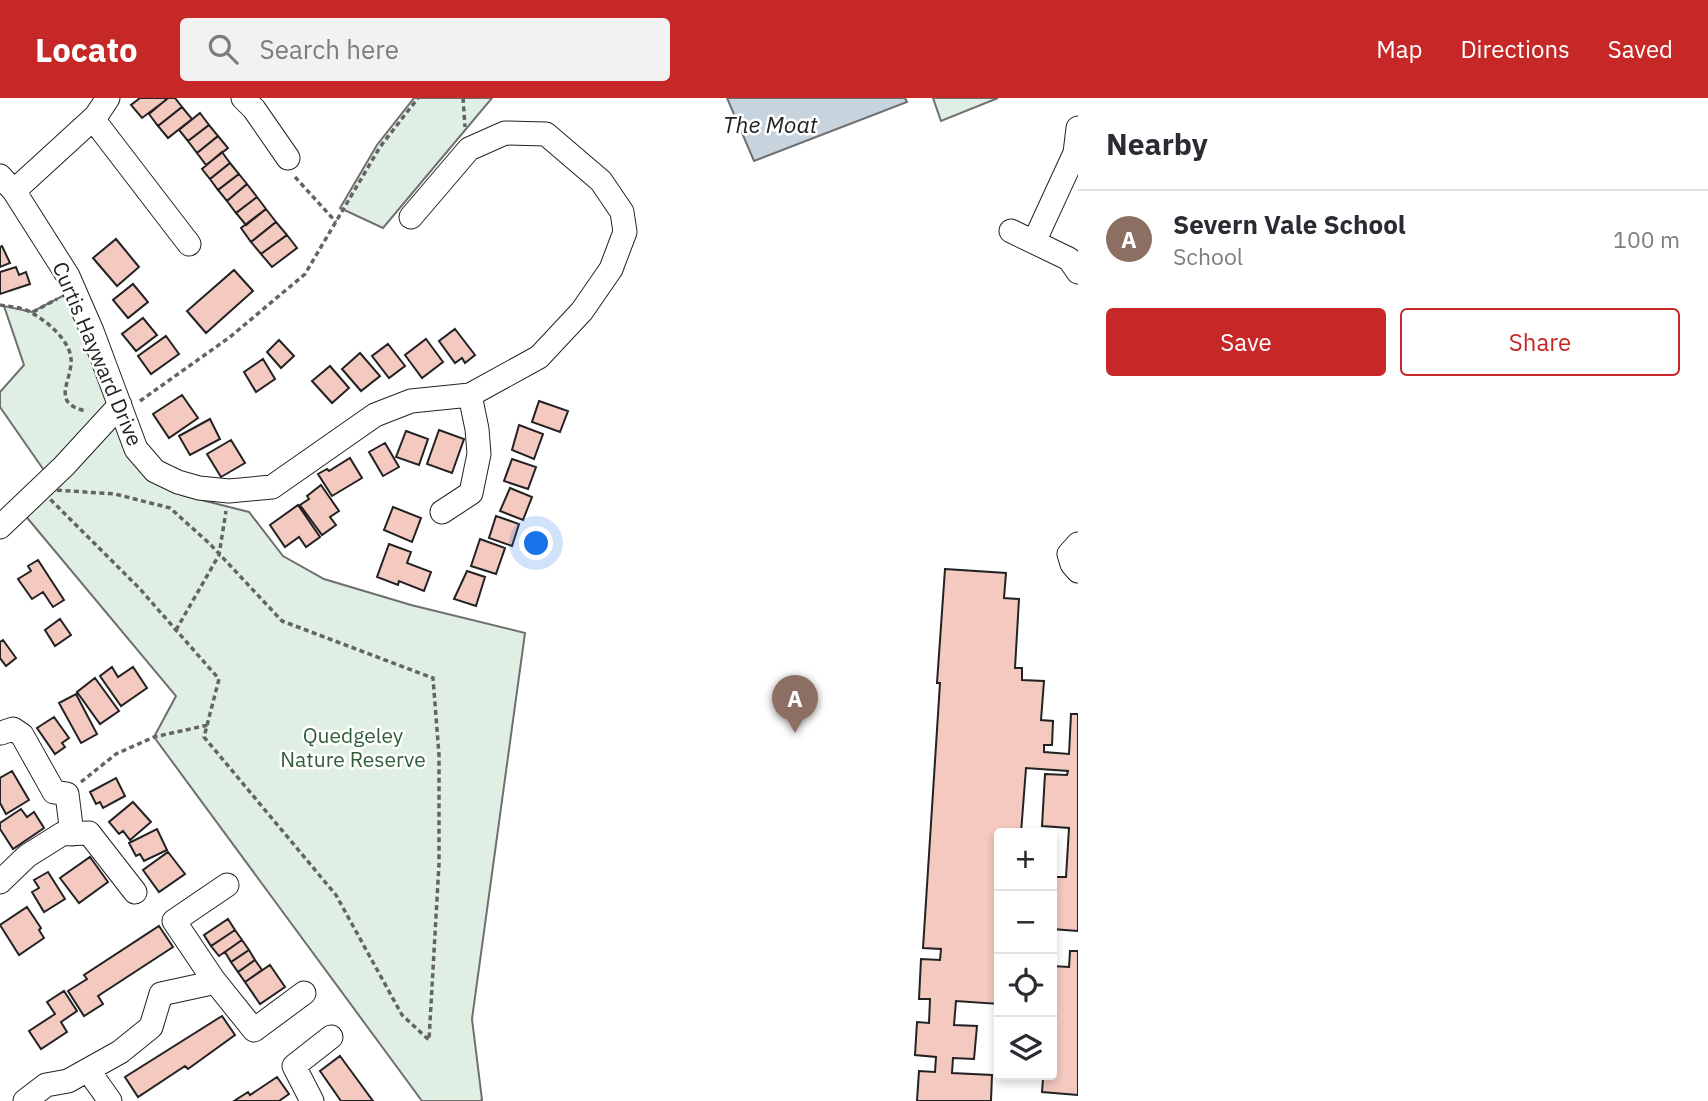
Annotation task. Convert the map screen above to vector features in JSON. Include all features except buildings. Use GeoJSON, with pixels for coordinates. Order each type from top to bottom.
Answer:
{"type":"FeatureCollection","features":[{"type":"Feature","properties":{"kind":"street"},"geometry":{"type":"LineString","coordinates":[[7,184],[93,119],[108,98]]}},
{"type":"Feature","properties":{"kind":"street"},"geometry":{"type":"LineString","coordinates":[[243,98],[254,109],[288,158]]}},
{"type":"Feature","properties":{"kind":"street"},"geometry":{"type":"LineString","coordinates":[[93,119],[189,244]]}},
{"type":"Feature","properties":{"kind":"street"},"geometry":{"type":"LineString","coordinates":[[1034,242],[1075,153],[1078,128]]}},
{"type":"Feature","properties":{"kind":"street","name":"Curtis Hayward Drive"},"geometry":{"type":"LineString","coordinates":[[7,184],[68,276],[136,449],[155,471],[178,482],[199,488],[229,491],[272,487],[375,415],[411,401],[470,395],[539,357],[590,300],[611,269],[625,232],[622,212],[601,181],[546,134],[505,133],[469,149]]}},
{"type":"Feature","properties":{"kind":"street"},"geometry":{"type":"LineString","coordinates":[[411,217],[469,149]]}},
{"type":"Feature","properties":{"kind":"street"},"geometry":{"type":"LineString","coordinates":[[1011,231],[1074,265]]}},
{"type":"Feature","properties":{"kind":"street"},"geometry":{"type":"LineString","coordinates":[[442,512],[471,493],[479,454],[470,395]]}},
{"type":"Feature","properties":{"kind":"street"},"geometry":{"type":"LineString","coordinates":[[0,527],[40,489],[117,397]]}},
{"type":"Feature","properties":{"kind":"street"},"geometry":{"type":"LineString","coordinates":[[1078,544],[1069,554],[1072,564],[1078,570]]}},
{"type":"Feature","properties":{"kind":"street"},"geometry":{"type":"LineString","coordinates":[[1,733],[12,729],[22,734],[54,792],[67,794],[81,833],[135,892]]}},
{"type":"Feature","properties":{"kind":"street"},"geometry":{"type":"LineString","coordinates":[[0,882],[27,856],[62,834],[81,833]]}},
{"type":"Feature","properties":{"kind":"street"},"geometry":{"type":"LineString","coordinates":[[227,885],[174,921],[210,982],[254,1030],[304,993]]}},
{"type":"Feature","properties":{"kind":"street"},"geometry":{"type":"LineString","coordinates":[[24,1101],[46,1086],[68,1081],[120,1052],[150,1027],[161,995],[210,982]]}},
{"type":"Feature","properties":{"kind":"street"},"geometry":{"type":"LineString","coordinates":[[312,1101],[294,1066],[331,1037]]}},
{"type":"Feature","properties":{"kind":"street"},"geometry":{"type":"LineString","coordinates":[[88,1070],[110,1101]]}},
{"type":"Feature","properties":{"kind":"path"},"geometry":{"type":"LineString","coordinates":[[0,305],[32,312],[68,346],[71,359],[65,392],[67,402],[73,408],[94,410],[117,397],[139,402],[230,337],[305,274],[380,146],[418,98]]}},
{"type":"Feature","properties":{"kind":"path"},"geometry":{"type":"LineString","coordinates":[[463,98],[469,149]]}},
{"type":"Feature","properties":{"kind":"path"},"geometry":{"type":"LineString","coordinates":[[288,158],[296,179],[336,222]]}},
{"type":"Feature","properties":{"kind":"path"},"geometry":{"type":"LineString","coordinates":[[32,312],[74,290]]}},
{"type":"Feature","properties":{"kind":"path"},"geometry":{"type":"LineString","coordinates":[[40,489],[115,494],[170,509],[219,555],[282,621],[433,678],[439,755],[439,864],[429,1040],[402,1015],[337,895],[204,737],[219,679],[140,589],[40,489]]}},
{"type":"Feature","properties":{"kind":"path"},"geometry":{"type":"LineString","coordinates":[[176,629],[219,555],[229,491]]}},
{"type":"Feature","properties":{"kind":"path"},"geometry":{"type":"LineString","coordinates":[[67,794],[116,754],[154,737],[208,725]]}},
{"type":"Feature","properties":{"kind":"green space"},"geometry":{"type":"Polygon","coordinates":[[[414,98],[492,98],[383,228],[340,208],[377,145],[414,98]]]}},
{"type":"Feature","properties":{"kind":"green space"},"geometry":{"type":"Polygon","coordinates":[[[933,98],[998,98],[941,121],[933,98]]]}},
{"type":"Feature","properties":{"kind":"green space"},"geometry":{"type":"Polygon","coordinates":[[[74,290],[120,405],[50,479],[0,407],[0,392],[24,365],[4,306],[32,312],[74,290]]]}},
{"type":"Feature","properties":{"kind":"green space","name":"Quedgeley Nature Reserve"},"geometry":{"type":"Polygon","coordinates":[[[115,425],[182,495],[249,512],[283,556],[324,579],[411,605],[525,633],[472,1019],[482,1100],[422,1101],[154,737],[176,696],[24,514],[115,425]]]}},
{"type":"Feature","properties":{"kind":"water","name":"The Moat"},"geometry":{"type":"Polygon","coordinates":[[[727,98],[905,98],[907,102],[754,161],[727,98]]]}},
{"type":"Feature","properties":{"kind":"place","name":"Severn Vale School"},"geometry":{"type":"Point","coordinates":[795,733]}}]}
